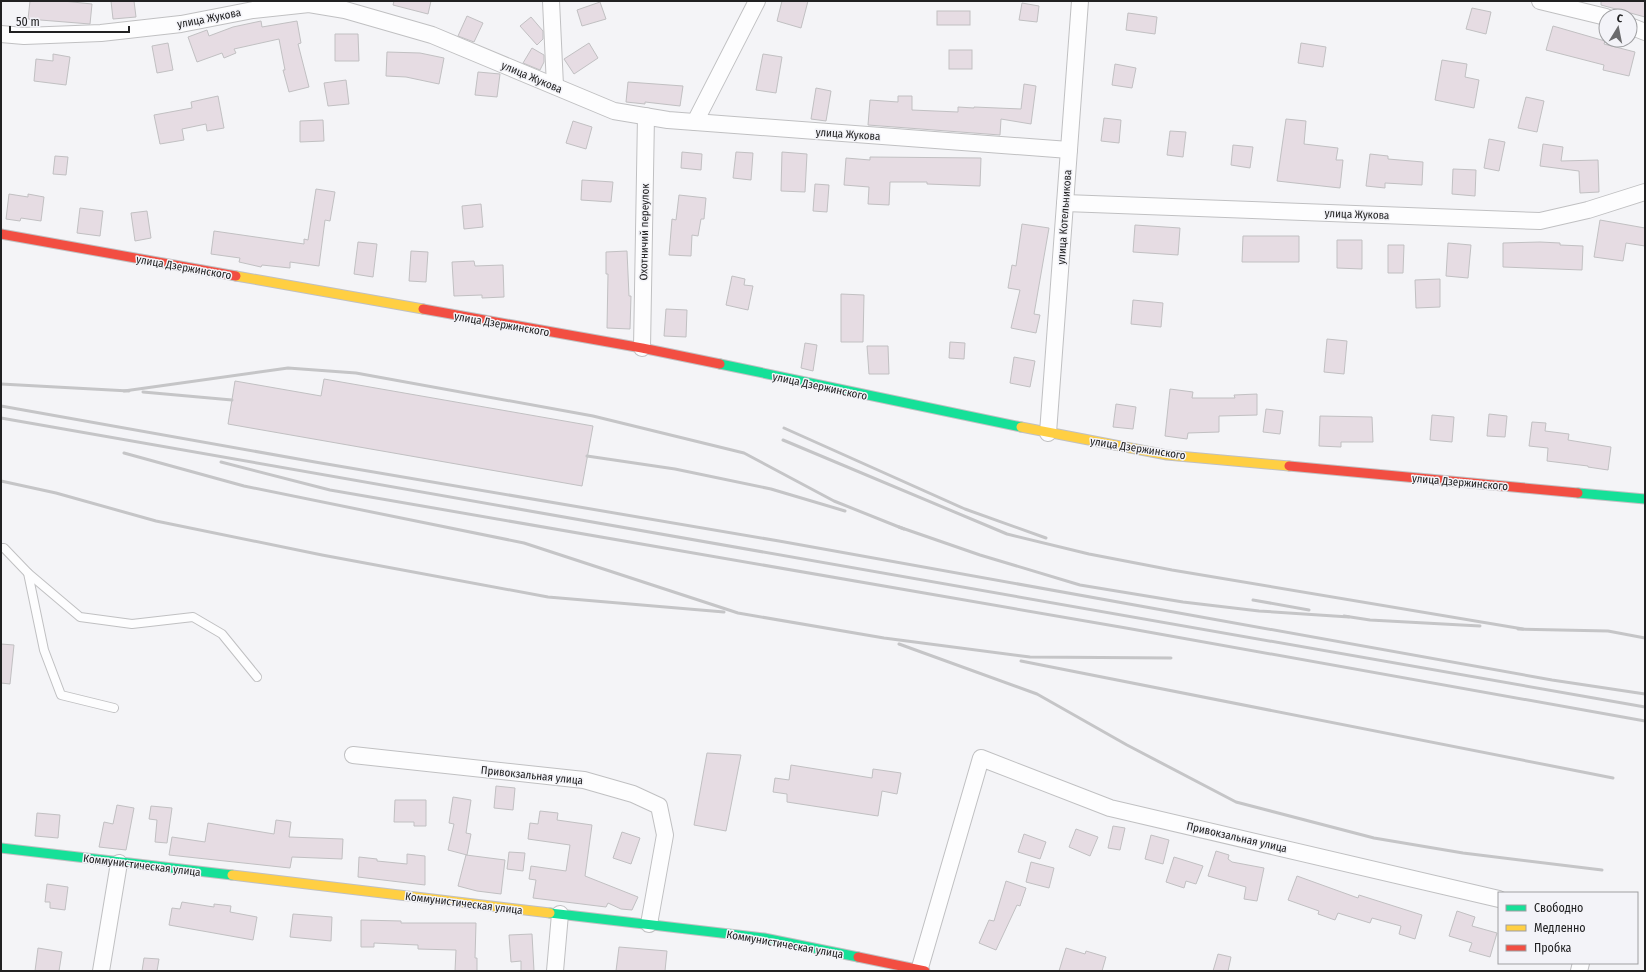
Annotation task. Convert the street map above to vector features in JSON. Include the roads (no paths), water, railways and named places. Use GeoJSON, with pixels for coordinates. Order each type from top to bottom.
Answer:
{"type":"FeatureCollection","features":[{"type":"Feature","properties":{"kind":"street"},"geometry":{"type":"LineString","coordinates":[[551,1],[555,86]]}},
{"type":"Feature","properties":{"kind":"street"},"geometry":{"type":"LineString","coordinates":[[695,122],[757,1]]}},
{"type":"Feature","properties":{"kind":"street","name":"улица Котельникова"},"geometry":{"type":"LineString","coordinates":[[1048,433],[1080,1]]}},
{"type":"Feature","properties":{"kind":"street"},"geometry":{"type":"LineString","coordinates":[[1540,1],[1598,16]]}},
{"type":"Feature","properties":{"kind":"street","name":"улица Жукова"},"geometry":{"type":"LineString","coordinates":[[1,34],[24,36],[101,33],[182,24],[254,10],[309,4],[323,4],[432,35],[614,111],[695,122],[1069,150]]}},
{"type":"Feature","properties":{"kind":"street","name":"Охотничий переулок"},"geometry":{"type":"LineString","coordinates":[[642,348],[646,116]]}},
{"type":"Feature","properties":{"kind":"street","name":"улица Жукова"},"geometry":{"type":"LineString","coordinates":[[1065,203],[1540,220],[1588,210],[1645,192]]}},
{"type":"Feature","properties":{"kind":"street","name":"улица Дзержинского"},"geometry":{"type":"LineString","coordinates":[[1,234],[642,348],[1048,433],[1167,455],[1645,499]]}},
{"type":"Feature","properties":{"kind":"street","name":"Привокзальная улица"},"geometry":{"type":"LineString","coordinates":[[354,755],[584,780],[633,794],[659,806],[665,835],[649,924]]}},
{"type":"Feature","properties":{"kind":"street","name":"Привокзальная улица"},"geometry":{"type":"LineString","coordinates":[[921,970],[981,758],[1110,808],[1498,899]]}},
{"type":"Feature","properties":{"kind":"street","name":"Коммунистическая улица"},"geometry":{"type":"LineString","coordinates":[[1,848],[764,938],[921,970]]}},
{"type":"Feature","properties":{"kind":"street"},"geometry":{"type":"LineString","coordinates":[[101,971],[119,862]]}},
{"type":"Feature","properties":{"kind":"street"},"geometry":{"type":"LineString","coordinates":[[555,971],[560,914]]}},
{"type":"Feature","properties":{"kind":"lane"},"geometry":{"type":"LineString","coordinates":[[1,548],[4,548],[28,573],[80,617],[132,624],[193,617],[222,634],[257,677]]}},
{"type":"Feature","properties":{"kind":"lane"},"geometry":{"type":"LineString","coordinates":[[28,573],[44,650],[61,695],[114,708]]}},
{"type":"Feature","properties":{"kind":"railway"},"geometry":{"type":"LineString","coordinates":[[124,391],[288,368],[356,373],[593,416],[744,453],[834,501],[904,529]]}},
{"type":"Feature","properties":{"kind":"railway"},"geometry":{"type":"LineString","coordinates":[[1,384],[129,391]]}},
{"type":"Feature","properties":{"kind":"railway"},"geometry":{"type":"LineString","coordinates":[[143,392],[232,400]]}},
{"type":"Feature","properties":{"kind":"railway"},"geometry":{"type":"LineString","coordinates":[[1,406],[315,462],[779,541],[1552,680],[1645,694]]}},
{"type":"Feature","properties":{"kind":"railway"},"geometry":{"type":"LineString","coordinates":[[1,418],[1645,707]]}},
{"type":"Feature","properties":{"kind":"railway"},"geometry":{"type":"LineString","coordinates":[[784,428],[965,509],[1046,538]]}},
{"type":"Feature","properties":{"kind":"railway"},"geometry":{"type":"LineString","coordinates":[[783,440],[1007,534],[1089,554],[1172,570],[1523,629]]}},
{"type":"Feature","properties":{"kind":"railway"},"geometry":{"type":"LineString","coordinates":[[124,453],[244,486],[524,543],[738,613],[884,638],[1030,657],[1171,658]]}},
{"type":"Feature","properties":{"kind":"railway"},"geometry":{"type":"LineString","coordinates":[[587,456],[675,469],[771,489],[845,511]]}},
{"type":"Feature","properties":{"kind":"railway"},"geometry":{"type":"LineString","coordinates":[[221,462],[330,490],[1126,628],[1645,721]]}},
{"type":"Feature","properties":{"kind":"railway"},"geometry":{"type":"LineString","coordinates":[[1,481],[56,493],[156,521],[322,555],[548,597],[724,612]]}},
{"type":"Feature","properties":{"kind":"railway"},"geometry":{"type":"LineString","coordinates":[[899,527],[980,555],[1080,585],[1183,602],[1259,611],[1349,617]]}},
{"type":"Feature","properties":{"kind":"railway"},"geometry":{"type":"LineString","coordinates":[[1253,600],[1309,610]]}},
{"type":"Feature","properties":{"kind":"railway"},"geometry":{"type":"LineString","coordinates":[[1344,616],[1370,620],[1480,626]]}},
{"type":"Feature","properties":{"kind":"railway"},"geometry":{"type":"LineString","coordinates":[[1518,629],[1608,631],[1645,638]]}},
{"type":"Feature","properties":{"kind":"railway"},"geometry":{"type":"LineString","coordinates":[[899,644],[1037,694],[1127,745],[1236,802],[1374,838],[1463,853],[1602,870]]}},
{"type":"Feature","properties":{"kind":"railway"},"geometry":{"type":"LineString","coordinates":[[1021,661],[1613,778]]}}]}
